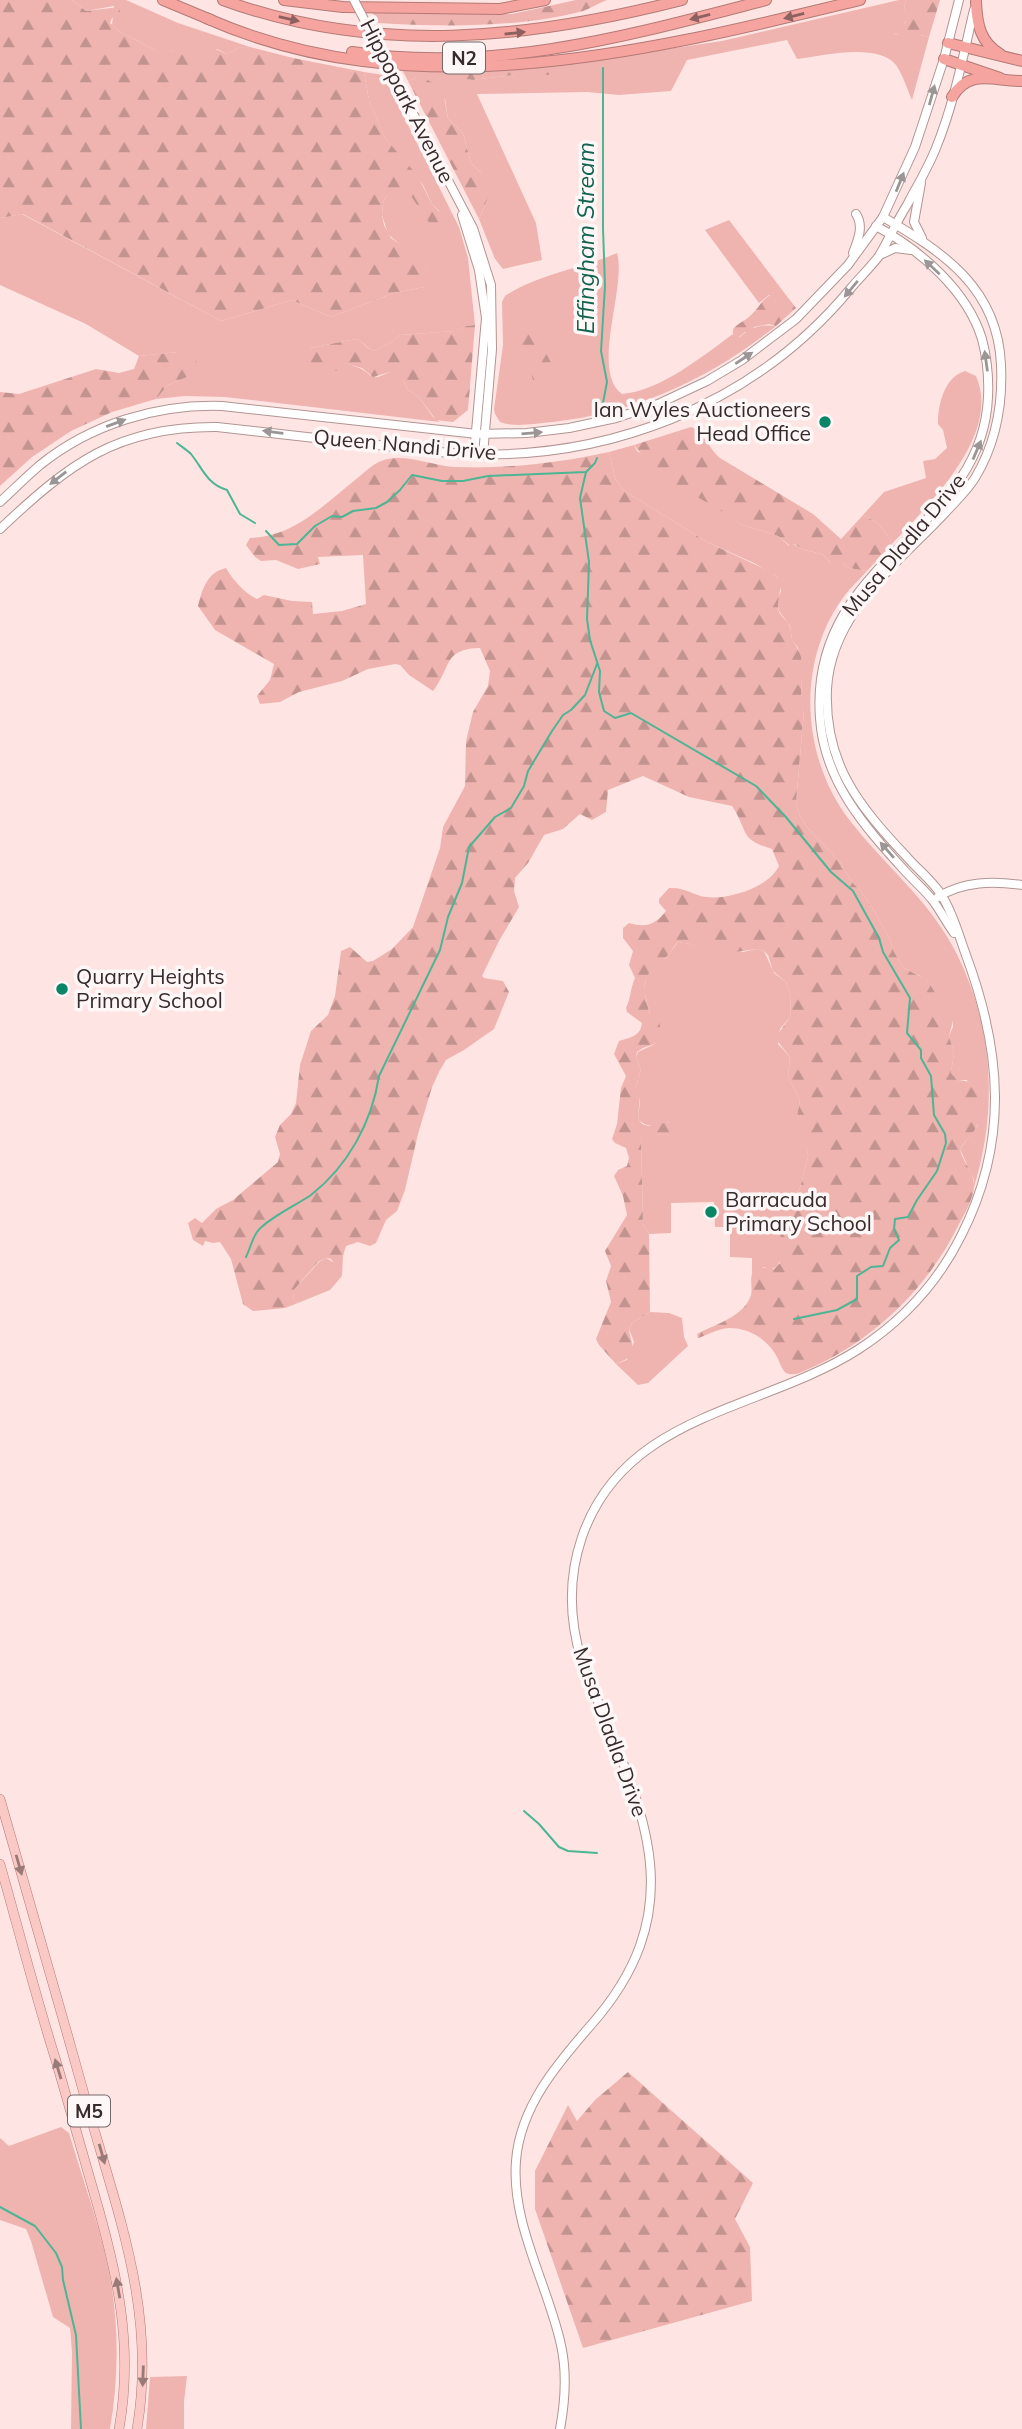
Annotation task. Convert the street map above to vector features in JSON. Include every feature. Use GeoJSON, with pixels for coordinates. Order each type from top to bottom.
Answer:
{"type":"FeatureCollection","features":[{"type":"Feature","properties":{"kind":"highway","name":"N2"},"geometry":{"type":"LineString","coordinates":[[163,0],[206,18],[269,37],[337,50],[411,57],[469,58],[582,45],[766,0]]}},
{"type":"Feature","properties":{"kind":"highway","name":"N2"},"geometry":{"type":"LineString","coordinates":[[223,0],[263,13],[339,29],[400,36],[452,37],[491,36],[561,27],[629,14],[682,0]]}},
{"type":"Feature","properties":{"kind":"highway"},"geometry":{"type":"LineString","coordinates":[[284,0],[343,7],[500,9],[545,0]]}},
{"type":"Feature","properties":{"kind":"highway"},"geometry":{"type":"LineString","coordinates":[[206,18],[243,34],[319,54],[372,62],[457,68],[519,65],[644,47],[702,37],[860,0]]}},
{"type":"Feature","properties":{"kind":"highway"},"geometry":{"type":"LineString","coordinates":[[976,1],[978,25],[984,41],[1007,58]]}},
{"type":"Feature","properties":{"kind":"highway"},"geometry":{"type":"LineString","coordinates":[[948,43],[1022,61]]}},
{"type":"Feature","properties":{"kind":"highway"},"geometry":{"type":"LineString","coordinates":[[944,59],[1002,79]]}},
{"type":"Feature","properties":{"kind":"highway"},"geometry":{"type":"LineString","coordinates":[[952,97],[965,81],[978,78],[1022,81]]}},
{"type":"Feature","properties":{"kind":"main road","name":"M5"},"geometry":{"type":"LineString","coordinates":[[0,1799],[131,2255],[141,2312],[143,2348],[137,2429]]}},
{"type":"Feature","properties":{"kind":"main road","name":"M5"},"geometry":{"type":"LineString","coordinates":[[0,1864],[114,2266],[125,2344],[118,2429]]}},
{"type":"Feature","properties":{"kind":"street","name":"Hippopark Avenue"},"geometry":{"type":"LineString","coordinates":[[354,0],[473,228],[491,285],[492,349],[478,455]]}},
{"type":"Feature","properties":{"kind":"street","name":"Queen Nandi Drive"},"geometry":{"type":"LineString","coordinates":[[0,502],[39,466],[97,430],[141,414],[182,406],[240,408],[480,434],[536,432],[597,423],[647,408],[681,394],[726,370],[796,319],[848,265],[876,226],[915,147],[944,59],[959,0]]}},
{"type":"Feature","properties":{"kind":"street","name":"Queen Nandi Drive"},"geometry":{"type":"LineString","coordinates":[[0,529],[45,488],[77,464],[129,439],[164,430],[217,427],[478,455],[566,449],[595,444],[645,429],[692,411],[737,387],[798,344],[821,323],[877,258],[936,148],[961,65],[976,1]]}},
{"type":"Feature","properties":{"kind":"street"},"geometry":{"type":"LineString","coordinates":[[921,180],[914,222],[924,241]]}},
{"type":"Feature","properties":{"kind":"street"},"geometry":{"type":"LineString","coordinates":[[848,265],[860,234],[860,220],[856,214]]}},
{"type":"Feature","properties":{"kind":"street","name":"Musa Dladla Drive"},"geometry":{"type":"LineString","coordinates":[[560,2429],[564,2394],[562,2348],[523,2222],[516,2180],[516,2160],[530,2108],[545,2081],[609,2003],[629,1971],[642,1941],[651,1887],[650,1855],[642,1814],[582,1662],[575,1637],[572,1590],[580,1546],[591,1516],[603,1495],[646,1449],[686,1426],[830,1366],[883,1332],[911,1306],[951,1255],[972,1214],[982,1188],[992,1146],[996,1091],[990,1037],[963,947],[942,895],[856,799],[836,758],[830,734],[827,707],[829,674],[832,658],[849,620],[863,599],[970,485],[996,434],[1000,417],[1001,361],[990,315],[974,287],[960,269],[924,241],[883,216]]}},
{"type":"Feature","properties":{"kind":"street","name":"Musa Dladla Drive"},"geometry":{"type":"LineString","coordinates":[[876,226],[914,251],[964,302],[976,325],[987,364],[988,414],[982,439],[960,482],[869,581],[846,610],[825,656],[820,675],[818,698],[822,741],[844,796],[890,854],[933,900],[963,947]]}},
{"type":"Feature","properties":{"kind":"street"},"geometry":{"type":"LineString","coordinates":[[877,258],[895,248],[914,251]]}},
{"type":"Feature","properties":{"kind":"street"},"geometry":{"type":"LineString","coordinates":[[933,900],[969,884],[1022,885]]}},
{"type":"Feature","properties":{"kind":"green space"},"geometry":{"type":"Polygon","coordinates":[[[0,0],[72,0],[86,11],[119,7],[120,12],[110,23],[120,32],[155,50],[170,50],[195,58],[215,49],[227,54],[238,48],[250,47],[364,72],[369,100],[385,138],[417,175],[432,204],[442,215],[442,219],[434,226],[430,224],[411,196],[396,192],[386,196],[383,203],[384,225],[391,238],[409,250],[427,268],[432,275],[431,282],[424,287],[394,293],[331,317],[292,300],[221,321],[23,214],[0,218],[0,0]]]}},
{"type":"Feature","properties":{"kind":"green space"},"geometry":{"type":"Polygon","coordinates":[[[72,0],[126,0],[178,23],[250,47],[238,48],[227,54],[217,49],[195,59],[170,50],[155,50],[112,25],[114,6],[86,11],[72,0]]]}},
{"type":"Feature","properties":{"kind":"green space"},"geometry":{"type":"Polygon","coordinates":[[[576,0],[607,0],[583,11],[559,17],[481,25],[378,23],[372,12],[512,14],[576,0]]]}},
{"type":"Feature","properties":{"kind":"green space"},"geometry":{"type":"Polygon","coordinates":[[[906,0],[904,9],[908,19],[894,34],[929,37],[912,100],[896,65],[887,58],[876,54],[849,52],[797,59],[787,40],[687,60],[671,91],[619,95],[587,92],[477,94],[536,223],[542,260],[503,269],[495,259],[479,219],[488,198],[481,173],[471,163],[463,133],[448,119],[445,99],[416,78],[408,81],[402,70],[451,71],[471,80],[515,75],[549,75],[573,63],[722,41],[906,0]]]}},
{"type":"Feature","properties":{"kind":"green space"},"geometry":{"type":"Polygon","coordinates":[[[906,0],[940,0],[929,37],[900,35],[890,31],[894,26],[905,23],[906,0]]]}},
{"type":"Feature","properties":{"kind":"green space"},"geometry":{"type":"Polygon","coordinates":[[[573,63],[570,70],[549,75],[515,75],[472,80],[454,76],[451,71],[573,63]]]}},
{"type":"Feature","properties":{"kind":"green space"},"geometry":{"type":"Polygon","coordinates":[[[364,72],[383,75],[459,227],[468,258],[475,325],[456,331],[400,335],[375,351],[356,339],[310,348],[359,368],[371,376],[378,377],[390,372],[403,380],[408,390],[419,397],[433,417],[440,422],[225,397],[185,396],[156,399],[168,385],[187,377],[178,352],[139,356],[86,324],[0,285],[0,218],[22,214],[221,321],[292,300],[331,317],[394,293],[424,287],[427,268],[388,234],[382,215],[383,203],[386,196],[396,191],[409,194],[419,205],[440,212],[432,204],[423,185],[385,138],[369,100],[364,72]]]}},
{"type":"Feature","properties":{"kind":"green space"},"geometry":{"type":"Polygon","coordinates":[[[425,78],[443,90],[448,119],[463,133],[471,163],[488,186],[488,198],[479,219],[408,81],[425,78]]]}},
{"type":"Feature","properties":{"kind":"green space"},"geometry":{"type":"Polygon","coordinates":[[[729,220],[786,295],[769,295],[759,303],[705,230],[729,220]]]}},
{"type":"Feature","properties":{"kind":"green space"},"geometry":{"type":"Polygon","coordinates":[[[617,253],[618,286],[611,328],[609,367],[613,383],[622,394],[666,379],[733,334],[740,337],[757,327],[776,326],[725,362],[643,402],[614,411],[553,422],[519,425],[500,422],[494,409],[503,345],[502,302],[505,296],[531,282],[617,253]]]}},
{"type":"Feature","properties":{"kind":"green space"},"geometry":{"type":"Polygon","coordinates":[[[774,293],[786,295],[796,308],[776,326],[769,324],[754,327],[751,332],[745,332],[739,337],[733,334],[735,327],[774,293]]]}},
{"type":"Feature","properties":{"kind":"green space"},"geometry":{"type":"Polygon","coordinates":[[[475,325],[468,410],[453,422],[436,420],[419,397],[408,390],[403,380],[394,378],[390,372],[373,377],[362,368],[340,362],[343,365],[340,371],[315,370],[304,366],[296,358],[310,348],[356,339],[375,351],[400,335],[455,331],[475,325]]]}},
{"type":"Feature","properties":{"kind":"green space"},"geometry":{"type":"Polygon","coordinates":[[[527,330],[550,359],[553,368],[550,382],[542,388],[534,384],[520,345],[523,333],[527,330]]]}},
{"type":"Feature","properties":{"kind":"green space"},"geometry":{"type":"Polygon","coordinates":[[[192,352],[199,368],[187,377],[168,385],[156,399],[112,412],[71,431],[32,457],[0,486],[0,392],[19,394],[96,369],[119,373],[134,369],[139,356],[192,352]]]}},
{"type":"Feature","properties":{"kind":"green space"},"geometry":{"type":"Polygon","coordinates":[[[965,371],[976,376],[981,399],[979,422],[970,445],[941,489],[892,544],[880,526],[863,515],[884,492],[926,478],[923,461],[935,459],[947,448],[943,430],[938,424],[944,393],[952,379],[965,371]]]}},
{"type":"Feature","properties":{"kind":"green space"},"geometry":{"type":"Polygon","coordinates":[[[691,427],[696,429],[720,458],[813,514],[841,539],[863,515],[880,526],[892,544],[867,571],[849,568],[842,563],[831,563],[822,554],[804,550],[794,544],[790,546],[778,536],[740,524],[677,485],[648,463],[634,445],[691,427]]]}},
{"type":"Feature","properties":{"kind":"green space"},"geometry":{"type":"Polygon","coordinates":[[[634,445],[637,451],[740,524],[778,536],[789,546],[793,544],[822,554],[831,563],[842,563],[849,568],[867,571],[845,595],[829,621],[818,649],[810,710],[814,740],[834,797],[851,822],[942,928],[966,974],[984,1033],[988,1064],[987,1126],[974,1187],[974,1180],[960,1149],[978,1125],[967,1080],[957,1080],[951,1073],[954,1053],[949,1036],[953,1021],[920,976],[904,968],[875,912],[860,890],[799,814],[796,803],[804,710],[801,703],[802,660],[792,640],[790,626],[779,611],[777,601],[781,591],[776,576],[707,542],[623,490],[615,478],[609,452],[634,445]]]}},
{"type":"Feature","properties":{"kind":"green space"},"geometry":{"type":"Polygon","coordinates":[[[609,452],[615,478],[623,490],[707,542],[771,572],[779,582],[779,612],[790,627],[792,639],[802,661],[801,698],[804,710],[796,803],[799,814],[806,826],[841,863],[875,912],[904,968],[927,980],[953,1021],[949,1036],[954,1053],[951,1073],[957,1080],[973,1085],[981,1095],[982,1110],[977,1126],[960,1149],[973,1179],[973,1194],[967,1210],[930,1272],[912,1294],[871,1332],[848,1348],[797,1374],[786,1373],[769,1346],[758,1336],[744,1330],[729,1328],[698,1338],[697,1334],[742,1309],[751,1295],[751,1277],[755,1270],[774,1269],[780,1263],[781,1210],[786,1209],[800,1188],[808,1157],[805,1132],[797,1116],[800,1100],[788,1077],[790,1057],[775,1038],[790,1017],[791,996],[786,982],[773,971],[768,955],[756,949],[736,952],[678,942],[646,978],[645,990],[650,1015],[659,1021],[661,1031],[657,1043],[637,1052],[636,1057],[641,1069],[636,1086],[640,1093],[638,1118],[642,1124],[648,1126],[670,1122],[680,1134],[679,1140],[666,1134],[641,1136],[643,1224],[649,1234],[650,1312],[632,1323],[629,1329],[632,1354],[616,1364],[596,1339],[611,1302],[606,1281],[611,1266],[605,1251],[627,1215],[623,1196],[614,1176],[618,1170],[627,1166],[629,1158],[626,1148],[612,1139],[617,1124],[621,1088],[626,1076],[614,1054],[619,1041],[637,1034],[642,1023],[627,1012],[626,1008],[635,978],[629,965],[633,951],[623,938],[623,928],[629,923],[645,925],[658,919],[666,911],[659,899],[669,888],[706,897],[737,894],[767,880],[779,866],[772,849],[749,838],[732,806],[689,797],[643,776],[608,790],[606,812],[592,820],[580,814],[563,829],[544,835],[528,863],[515,878],[514,891],[519,907],[482,976],[503,981],[509,992],[494,1029],[446,1060],[440,1070],[418,1134],[405,1190],[397,1211],[386,1220],[376,1243],[370,1246],[358,1242],[346,1246],[342,1276],[331,1259],[318,1262],[293,1291],[294,1300],[298,1303],[285,1308],[253,1311],[243,1304],[231,1259],[220,1242],[205,1241],[203,1246],[193,1240],[188,1223],[195,1218],[202,1223],[216,1209],[233,1200],[278,1162],[280,1154],[275,1137],[296,1103],[300,1065],[311,1031],[328,1015],[335,996],[341,951],[350,947],[367,962],[373,961],[392,949],[413,927],[440,848],[443,827],[465,786],[466,741],[473,712],[488,686],[490,671],[480,648],[468,649],[454,655],[433,691],[395,664],[368,669],[342,681],[299,692],[280,702],[260,704],[257,696],[270,680],[274,664],[215,630],[198,606],[206,582],[214,573],[226,568],[239,586],[257,599],[264,595],[312,602],[313,614],[342,611],[366,604],[363,555],[318,557],[320,564],[298,569],[276,560],[261,561],[246,545],[250,538],[281,532],[307,518],[381,461],[399,458],[455,467],[494,467],[552,462],[609,452]]]}},
{"type":"Feature","properties":{"kind":"green space"},"geometry":{"type":"Polygon","coordinates":[[[678,942],[743,952],[756,949],[764,951],[774,973],[786,982],[791,996],[790,1017],[780,1029],[778,1044],[790,1057],[788,1077],[800,1100],[797,1116],[806,1132],[808,1157],[800,1188],[785,1209],[781,1210],[781,1258],[777,1266],[769,1270],[764,1267],[752,1274],[752,1258],[730,1257],[730,1227],[715,1227],[714,1202],[671,1203],[671,1233],[649,1234],[643,1224],[641,1135],[666,1134],[679,1139],[670,1122],[648,1125],[638,1118],[640,1101],[636,1086],[641,1069],[636,1057],[638,1052],[657,1043],[644,990],[646,978],[655,964],[666,958],[678,942]]]}},
{"type":"Feature","properties":{"kind":"green space"},"geometry":{"type":"Polygon","coordinates":[[[326,1258],[336,1264],[342,1276],[330,1290],[298,1303],[294,1300],[293,1291],[319,1262],[326,1258]]]}},
{"type":"Feature","properties":{"kind":"green space"},"geometry":{"type":"Polygon","coordinates":[[[650,1312],[669,1313],[682,1318],[688,1346],[648,1383],[638,1385],[616,1364],[627,1360],[634,1342],[629,1329],[632,1323],[650,1312]]]}},
{"type":"Feature","properties":{"kind":"green space"},"geometry":{"type":"Polygon","coordinates":[[[628,2072],[753,2183],[735,2219],[750,2247],[752,2301],[583,2348],[535,2209],[535,2171],[568,2105],[577,2121],[595,2100],[628,2072]]]}},
{"type":"Feature","properties":{"kind":"green space"},"geometry":{"type":"Polygon","coordinates":[[[61,2127],[69,2133],[99,2230],[112,2289],[117,2359],[110,2429],[71,2429],[70,2328],[53,2317],[26,2229],[0,2220],[0,2138],[9,2146],[61,2127]]]}},
{"type":"Feature","properties":{"kind":"green space"},"geometry":{"type":"Polygon","coordinates":[[[187,2376],[184,2429],[146,2429],[150,2377],[187,2376]]]}},
{"type":"Feature","properties":{"kind":"waterway","name":"Effingham Stream"},"geometry":{"type":"LineString","coordinates":[[602,408],[607,382],[601,351],[605,286],[603,68]]}},
{"type":"Feature","properties":{"kind":"waterway"},"geometry":{"type":"LineString","coordinates":[[177,443],[191,454],[210,480],[227,490],[240,514],[255,523]]}},
{"type":"Feature","properties":{"kind":"waterway"},"geometry":{"type":"LineString","coordinates":[[266,531],[279,545],[297,544],[315,526],[332,516],[342,517],[353,511],[376,508],[387,502],[412,475],[442,481],[463,481],[488,476],[586,472],[597,458]]}},
{"type":"Feature","properties":{"kind":"waterway"},"geometry":{"type":"LineString","coordinates":[[586,472],[580,498],[589,562],[587,619],[590,640],[600,671],[599,692],[604,711],[615,718],[631,713],[756,786],[785,816],[831,872],[853,891],[879,938],[883,952],[910,998],[907,1033],[921,1050],[921,1058],[931,1076],[934,1115],[945,1134],[946,1143],[937,1171],[908,1217],[895,1219],[894,1229],[899,1240],[890,1248],[883,1266],[871,1267],[857,1276],[857,1299],[837,1310],[794,1319]]}},
{"type":"Feature","properties":{"kind":"waterway"},"geometry":{"type":"LineString","coordinates":[[246,1257],[261,1227],[311,1195],[336,1171],[356,1142],[371,1110],[379,1076],[440,950],[448,917],[462,883],[469,847],[495,817],[511,808],[524,786],[528,771],[552,731],[563,715],[585,695],[597,664]]}},
{"type":"Feature","properties":{"kind":"waterway"},"geometry":{"type":"LineString","coordinates":[[524,1811],[559,1847],[568,1851],[597,1853]]}},
{"type":"Feature","properties":{"kind":"waterway"},"geometry":{"type":"LineString","coordinates":[[0,2207],[35,2226],[56,2253],[62,2267],[76,2335],[81,2429]]}},
{"type":"Feature","properties":{"kind":"place","name":"Ian Wyles Auctioneers Head Office"},"geometry":{"type":"Point","coordinates":[825,422]}},
{"type":"Feature","properties":{"kind":"place","name":"Quarry Heights Primary School"},"geometry":{"type":"Point","coordinates":[62,989]}},
{"type":"Feature","properties":{"kind":"place","name":"Barracuda Primary School"},"geometry":{"type":"Point","coordinates":[711,1212]}}]}
